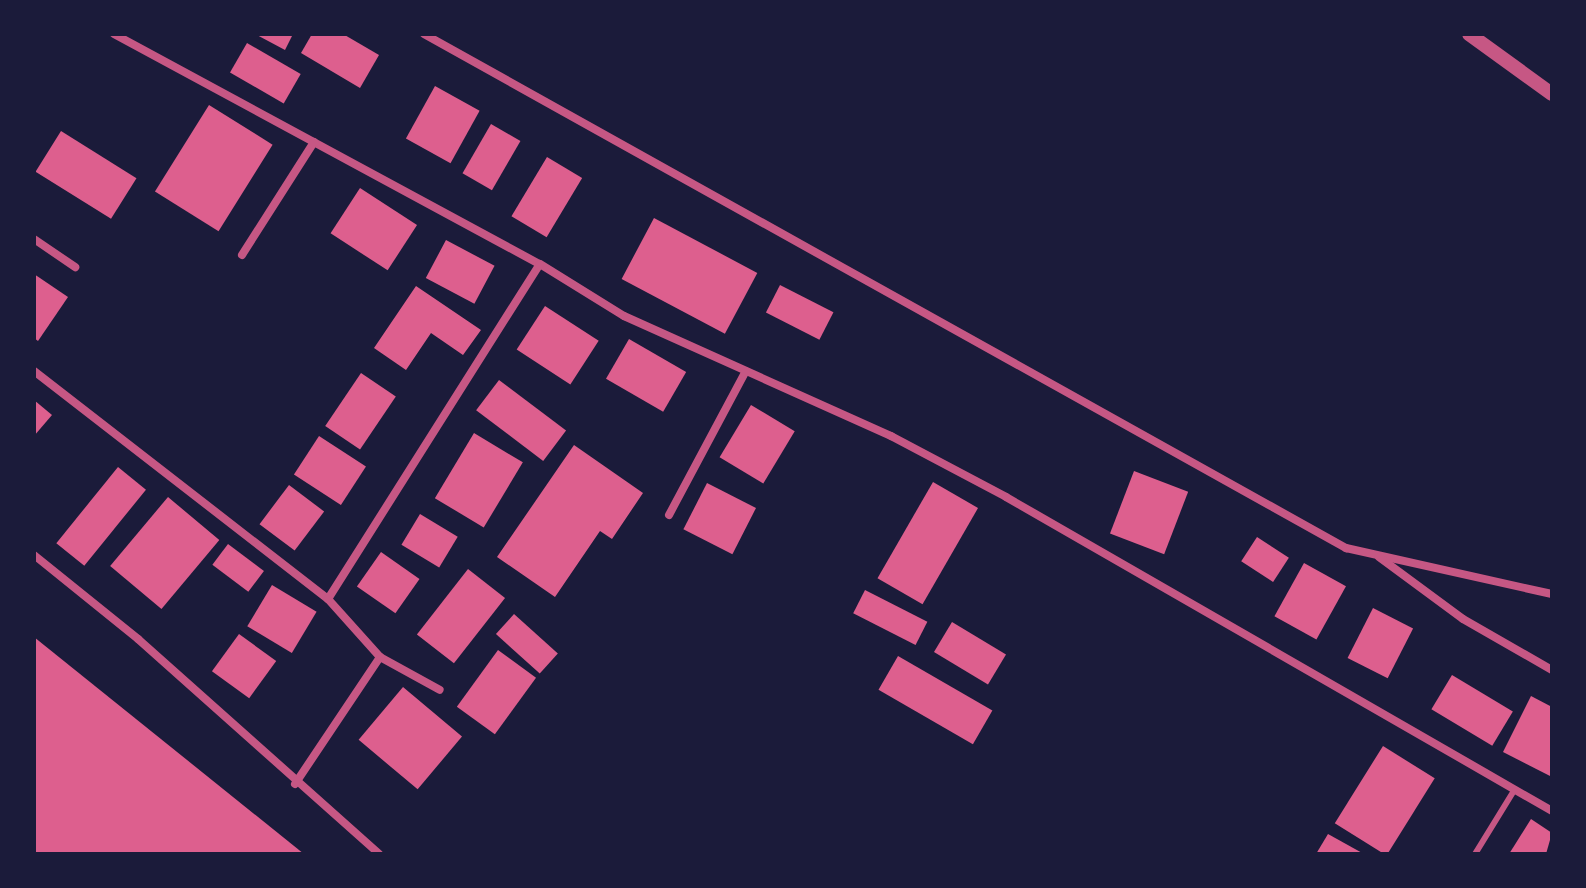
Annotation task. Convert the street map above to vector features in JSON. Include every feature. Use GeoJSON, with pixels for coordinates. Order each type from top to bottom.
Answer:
{"type":"FeatureCollection","features":[{"type":"Feature","properties":{"kind":"street"},"geometry":{"type":"LineString","coordinates":[[114,34],[540,264],[624,316],[891,436],[1006,497],[1552,811]]}},
{"type":"Feature","properties":{"kind":"street"},"geometry":{"type":"LineString","coordinates":[[424,34],[1346,548],[1552,594]]}},
{"type":"Feature","properties":{"kind":"street"},"geometry":{"type":"LineString","coordinates":[[1469,34],[1552,94]]}},
{"type":"Feature","properties":{"kind":"street"},"geometry":{"type":"LineString","coordinates":[[242,255],[314,142]]}},
{"type":"Feature","properties":{"kind":"street"},"geometry":{"type":"LineString","coordinates":[[34,239],[75,267]]}},
{"type":"Feature","properties":{"kind":"street"},"geometry":{"type":"LineString","coordinates":[[328,599],[540,264]]}},
{"type":"Feature","properties":{"kind":"street"},"geometry":{"type":"LineString","coordinates":[[34,371],[328,599],[380,657],[440,690]]}},
{"type":"Feature","properties":{"kind":"street"},"geometry":{"type":"LineString","coordinates":[[669,515],[746,371]]}},
{"type":"Feature","properties":{"kind":"street"},"geometry":{"type":"LineString","coordinates":[[34,555],[138,639],[295,784],[379,854]]}},
{"type":"Feature","properties":{"kind":"street"},"geometry":{"type":"LineString","coordinates":[[1377,555],[1463,619],[1552,670]]}},
{"type":"Feature","properties":{"kind":"street"},"geometry":{"type":"LineString","coordinates":[[295,784],[380,657]]}},
{"type":"Feature","properties":{"kind":"lane"},"geometry":{"type":"LineString","coordinates":[[1475,854],[1515,789]]}},
{"type":"Feature","properties":{"kind":"building"},"geometry":{"type":"Polygon","coordinates":[[[255,34],[293,34],[285,50],[255,34]]]}},
{"type":"Feature","properties":{"kind":"building"},"geometry":{"type":"Polygon","coordinates":[[[312,34],[343,34],[379,55],[360,88],[301,53],[312,34]]]}},
{"type":"Feature","properties":{"kind":"building"},"geometry":{"type":"Polygon","coordinates":[[[247,43],[301,74],[284,103],[230,72],[247,43]]]}},
{"type":"Feature","properties":{"kind":"building"},"geometry":{"type":"Polygon","coordinates":[[[435,86],[480,111],[451,163],[406,138],[435,86]]]}},
{"type":"Feature","properties":{"kind":"building"},"geometry":{"type":"Polygon","coordinates":[[[209,105],[273,145],[219,231],[155,192],[209,105]]]}},
{"type":"Feature","properties":{"kind":"building"},"geometry":{"type":"Polygon","coordinates":[[[491,124],[520,141],[492,190],[462,173],[491,124]]]}},
{"type":"Feature","properties":{"kind":"building"},"geometry":{"type":"Polygon","coordinates":[[[61,131],[136,178],[111,219],[36,172],[61,131]]]}},
{"type":"Feature","properties":{"kind":"building"},"geometry":{"type":"Polygon","coordinates":[[[547,157],[582,178],[547,237],[511,216],[547,157]]]}},
{"type":"Feature","properties":{"kind":"building"},"geometry":{"type":"Polygon","coordinates":[[[360,188],[417,225],[388,270],[331,233],[360,188]]]}},
{"type":"Feature","properties":{"kind":"building"},"geometry":{"type":"Polygon","coordinates":[[[654,218],[757,273],[725,334],[622,279],[654,218]]]}},
{"type":"Feature","properties":{"kind":"building"},"geometry":{"type":"Polygon","coordinates":[[[446,240],[495,266],[474,304],[426,278],[446,240]]]}},
{"type":"Feature","properties":{"kind":"building"},"geometry":{"type":"Polygon","coordinates":[[[34,274],[68,297],[38,341],[34,338],[34,274]]]}},
{"type":"Feature","properties":{"kind":"building"},"geometry":{"type":"Polygon","coordinates":[[[780,285],[833,312],[819,340],[766,313],[780,285]]]}},
{"type":"Feature","properties":{"kind":"building"},"geometry":{"type":"Polygon","coordinates":[[[416,286],[481,330],[463,355],[431,333],[406,370],[374,348],[416,286]]]}},
{"type":"Feature","properties":{"kind":"building"},"geometry":{"type":"Polygon","coordinates":[[[545,306],[599,341],[570,384],[517,350],[545,306]]]}},
{"type":"Feature","properties":{"kind":"building"},"geometry":{"type":"Polygon","coordinates":[[[629,339],[686,372],[663,412],[606,379],[629,339]]]}},
{"type":"Feature","properties":{"kind":"building"},"geometry":{"type":"Polygon","coordinates":[[[361,373],[396,396],[360,450],[325,426],[361,373]]]}},
{"type":"Feature","properties":{"kind":"building"},"geometry":{"type":"Polygon","coordinates":[[[499,380],[566,431],[543,461],[476,410],[499,380]]]}},
{"type":"Feature","properties":{"kind":"building"},"geometry":{"type":"Polygon","coordinates":[[[34,400],[52,415],[34,436],[34,400]]]}},
{"type":"Feature","properties":{"kind":"building"},"geometry":{"type":"Polygon","coordinates":[[[751,405],[795,431],[763,484],[720,457],[751,405]]]}},
{"type":"Feature","properties":{"kind":"building"},"geometry":{"type":"Polygon","coordinates":[[[474,433],[523,462],[484,528],[435,498],[474,433]]]}},
{"type":"Feature","properties":{"kind":"building"},"geometry":{"type":"Polygon","coordinates":[[[319,436],[366,466],[341,505],[294,475],[319,436]]]}},
{"type":"Feature","properties":{"kind":"building"},"geometry":{"type":"Polygon","coordinates":[[[574,445],[643,493],[612,539],[600,531],[555,597],[497,557],[574,445]]]}},
{"type":"Feature","properties":{"kind":"building"},"geometry":{"type":"Polygon","coordinates":[[[118,467],[146,490],[84,566],[56,543],[118,467]]]}},
{"type":"Feature","properties":{"kind":"building"},"geometry":{"type":"Polygon","coordinates":[[[1134,471],[1188,492],[1164,554],[1110,534],[1134,471]]]}},
{"type":"Feature","properties":{"kind":"building"},"geometry":{"type":"Polygon","coordinates":[[[933,482],[978,508],[923,604],[878,578],[933,482]]]}},
{"type":"Feature","properties":{"kind":"building"},"geometry":{"type":"Polygon","coordinates":[[[707,483],[756,508],[732,554],[683,529],[707,483]]]}},
{"type":"Feature","properties":{"kind":"building"},"geometry":{"type":"Polygon","coordinates":[[[289,485],[324,511],[295,551],[260,524],[289,485]]]}},
{"type":"Feature","properties":{"kind":"building"},"geometry":{"type":"Polygon","coordinates":[[[168,497],[219,540],[161,609],[110,566],[168,497]]]}},
{"type":"Feature","properties":{"kind":"building"},"geometry":{"type":"Polygon","coordinates":[[[420,514],[458,537],[439,568],[401,545],[420,514]]]}},
{"type":"Feature","properties":{"kind":"building"},"geometry":{"type":"Polygon","coordinates":[[[1257,537],[1289,558],[1273,582],[1241,561],[1257,537]]]}},
{"type":"Feature","properties":{"kind":"building"},"geometry":{"type":"Polygon","coordinates":[[[228,544],[264,571],[248,592],[212,565],[228,544]]]}},
{"type":"Feature","properties":{"kind":"building"},"geometry":{"type":"Polygon","coordinates":[[[381,552],[420,579],[395,613],[357,586],[381,552]]]}},
{"type":"Feature","properties":{"kind":"building"},"geometry":{"type":"Polygon","coordinates":[[[1304,563],[1346,586],[1316,640],[1274,616],[1304,563]]]}},
{"type":"Feature","properties":{"kind":"building"},"geometry":{"type":"Polygon","coordinates":[[[468,569],[505,598],[454,663],[417,634],[468,569]]]}},
{"type":"Feature","properties":{"kind":"building"},"geometry":{"type":"Polygon","coordinates":[[[272,585],[317,612],[292,653],[247,626],[272,585]]]}},
{"type":"Feature","properties":{"kind":"building"},"geometry":{"type":"Polygon","coordinates":[[[865,590],[927,622],[916,645],[853,613],[865,590]]]}},
{"type":"Feature","properties":{"kind":"building"},"geometry":{"type":"Polygon","coordinates":[[[1373,608],[1413,628],[1388,678],[1348,658],[1373,608]]]}},
{"type":"Feature","properties":{"kind":"building"},"geometry":{"type":"Polygon","coordinates":[[[514,614],[558,653],[540,674],[496,634],[514,614]]]}},
{"type":"Feature","properties":{"kind":"building"},"geometry":{"type":"Polygon","coordinates":[[[952,622],[1006,654],[988,684],[934,652],[952,622]]]}},
{"type":"Feature","properties":{"kind":"building"},"geometry":{"type":"Polygon","coordinates":[[[239,634],[276,661],[249,698],[212,671],[239,634]]]}},
{"type":"Feature","properties":{"kind":"building"},"geometry":{"type":"Polygon","coordinates":[[[34,637],[304,854],[34,854],[34,637]]]}},
{"type":"Feature","properties":{"kind":"building"},"geometry":{"type":"Polygon","coordinates":[[[498,650],[536,678],[495,734],[457,707],[498,650]]]}},
{"type":"Feature","properties":{"kind":"building"},"geometry":{"type":"Polygon","coordinates":[[[898,656],[992,710],[973,744],[878,690],[898,656]]]}},
{"type":"Feature","properties":{"kind":"building"},"geometry":{"type":"Polygon","coordinates":[[[1452,675],[1513,712],[1492,746],[1431,709],[1452,675]]]}},
{"type":"Feature","properties":{"kind":"building"},"geometry":{"type":"Polygon","coordinates":[[[403,687],[462,736],[418,789],[359,740],[403,687]]]}},
{"type":"Feature","properties":{"kind":"building"},"geometry":{"type":"Polygon","coordinates":[[[1531,696],[1552,707],[1552,777],[1503,752],[1531,696]]]}},
{"type":"Feature","properties":{"kind":"building"},"geometry":{"type":"Polygon","coordinates":[[[1383,746],[1435,778],[1387,854],[1335,823],[1383,746]]]}},
{"type":"Feature","properties":{"kind":"building"},"geometry":{"type":"Polygon","coordinates":[[[1531,819],[1552,833],[1546,854],[1509,854],[1531,819]]]}},
{"type":"Feature","properties":{"kind":"building"},"geometry":{"type":"Polygon","coordinates":[[[1328,834],[1364,854],[1316,854],[1328,834]]]}}]}
